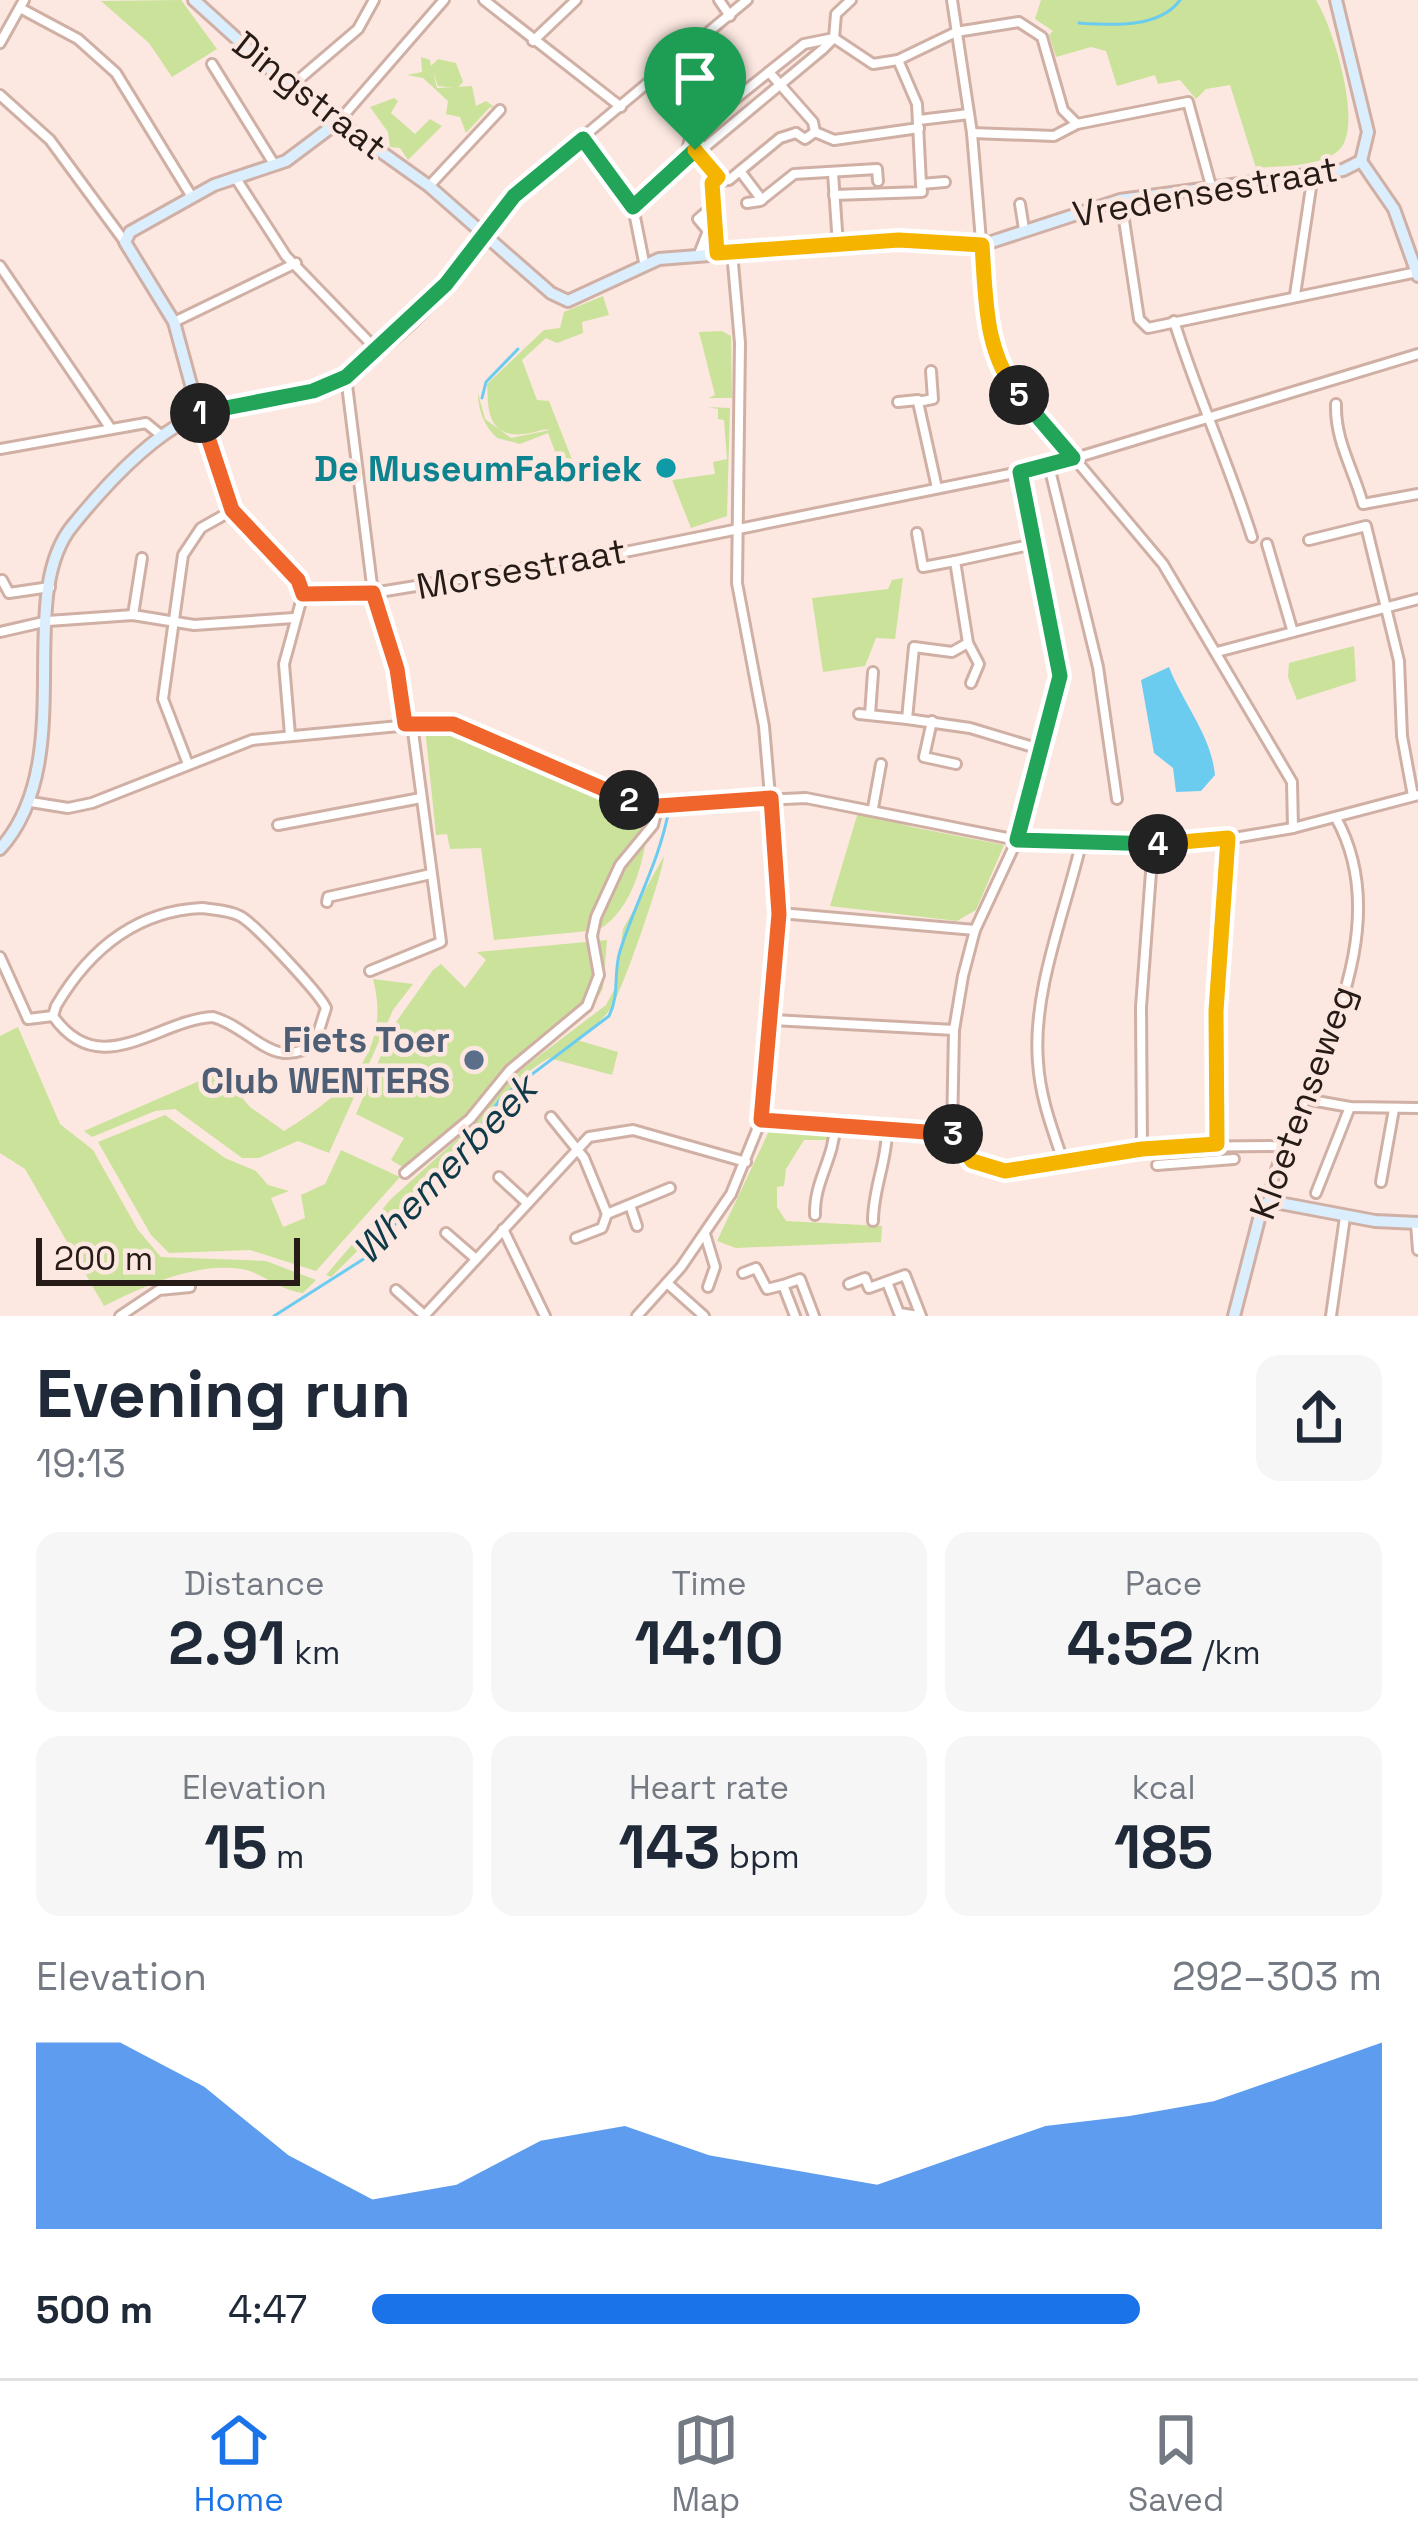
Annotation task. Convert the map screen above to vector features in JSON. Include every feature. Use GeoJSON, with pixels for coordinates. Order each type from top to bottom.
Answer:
{"type":"FeatureCollection","features":[{"type":"Feature","properties":{"kind":"street","name":"Dingstraat"},"geometry":{"type":"LineString","coordinates":[[194,0],[290,87],[430,186],[562,300],[575,300],[644,262]]}},
{"type":"Feature","properties":{"kind":"street"},"geometry":{"type":"LineString","coordinates":[[290,87],[358,29],[374,0]]}},
{"type":"Feature","properties":{"kind":"street"},"geometry":{"type":"LineString","coordinates":[[125,242],[130,232],[192,197],[289,158],[338,122],[444,0]]}},
{"type":"Feature","properties":{"kind":"street"},"geometry":{"type":"LineString","coordinates":[[484,0],[621,107]]}},
{"type":"Feature","properties":{"kind":"street"},"geometry":{"type":"LineString","coordinates":[[533,41],[576,0]]}},
{"type":"Feature","properties":{"kind":"street"},"geometry":{"type":"LineString","coordinates":[[719,0],[730,16]]}},
{"type":"Feature","properties":{"kind":"street"},"geometry":{"type":"LineString","coordinates":[[633,207],[686,157],[834,38],[836,14],[851,0]]}},
{"type":"Feature","properties":{"kind":"street"},"geometry":{"type":"LineString","coordinates":[[952,0],[972,133],[989,336],[1002,372],[1148,543],[1292,782],[1293,828]]}},
{"type":"Feature","properties":{"kind":"street"},"geometry":{"type":"LineString","coordinates":[[1124,220],[1142,326],[1417,273],[1394,209],[1361,161],[1368,133],[1332,0]]}},
{"type":"Feature","properties":{"kind":"street"},"geometry":{"type":"LineString","coordinates":[[0,849],[31,802],[42,738],[50,587],[70,528],[162,436],[199,414],[313,391],[346,377],[446,284],[514,196],[744,1]]}},
{"type":"Feature","properties":{"kind":"street"},"geometry":{"type":"LineString","coordinates":[[0,43],[22,4],[78,39],[116,73],[192,197]]}},
{"type":"Feature","properties":{"kind":"street"},"geometry":{"type":"LineString","coordinates":[[686,157],[691,134],[804,44],[834,38],[874,64],[898,60],[956,32],[1019,22],[1042,38],[1064,110],[1077,124]]}},
{"type":"Feature","properties":{"kind":"street"},"geometry":{"type":"LineString","coordinates":[[898,60],[916,100],[922,188]]}},
{"type":"Feature","properties":{"kind":"street"},"geometry":{"type":"LineString","coordinates":[[212,64],[274,166]]}},
{"type":"Feature","properties":{"kind":"street"},"geometry":{"type":"LineString","coordinates":[[769,72],[805,118],[814,122],[815,132]]}},
{"type":"Feature","properties":{"kind":"street"},"geometry":{"type":"LineString","coordinates":[[0,95],[50,140],[125,242],[174,322],[232,510],[298,580],[303,594],[284,664],[290,735]]}},
{"type":"Feature","properties":{"kind":"street"},"geometry":{"type":"LineString","coordinates":[[972,133],[1017,131],[1054,136],[1077,124],[1184,99],[1211,186]]}},
{"type":"Feature","properties":{"kind":"street"},"geometry":{"type":"LineString","coordinates":[[430,186],[500,110]]}},
{"type":"Feature","properties":{"kind":"street"},"geometry":{"type":"LineString","coordinates":[[815,132],[834,140],[969,114]]}},
{"type":"Feature","properties":{"kind":"street"},"geometry":{"type":"LineString","coordinates":[[796,133],[796,123],[805,118]]}},
{"type":"Feature","properties":{"kind":"street"},"geometry":{"type":"LineString","coordinates":[[796,133],[805,139],[815,132]]}},
{"type":"Feature","properties":{"kind":"street"},"geometry":{"type":"LineString","coordinates":[[717,253],[712,183],[740,171],[780,138],[796,133]]}},
{"type":"Feature","properties":{"kind":"street"},"geometry":{"type":"LineString","coordinates":[[583,139],[633,207],[644,262],[899,240],[982,245]]}},
{"type":"Feature","properties":{"kind":"street"},"geometry":{"type":"LineString","coordinates":[[695,150],[721,180]]}},
{"type":"Feature","properties":{"kind":"street","name":"Vredensestraat"},"geometry":{"type":"LineString","coordinates":[[982,245],[1095,205],[1313,174],[1361,161]]}},
{"type":"Feature","properties":{"kind":"street"},"geometry":{"type":"LineString","coordinates":[[747,202],[762,200],[794,174],[877,169],[880,187]]}},
{"type":"Feature","properties":{"kind":"street"},"geometry":{"type":"LineString","coordinates":[[740,171],[762,200]]}},
{"type":"Feature","properties":{"kind":"street"},"geometry":{"type":"LineString","coordinates":[[833,173],[838,245]]}},
{"type":"Feature","properties":{"kind":"street"},"geometry":{"type":"LineString","coordinates":[[1295,295],[1313,174]]}},
{"type":"Feature","properties":{"kind":"street"},"geometry":{"type":"LineString","coordinates":[[235,176],[296,263],[377,350]]}},
{"type":"Feature","properties":{"kind":"street"},"geometry":{"type":"LineString","coordinates":[[834,195],[944,182]]}},
{"type":"Feature","properties":{"kind":"street"},"geometry":{"type":"LineString","coordinates":[[1020,204],[1024,229]]}},
{"type":"Feature","properties":{"kind":"street"},"geometry":{"type":"LineString","coordinates":[[699,254],[698,244],[708,236],[698,219],[713,206]]}},
{"type":"Feature","properties":{"kind":"street"},"geometry":{"type":"LineString","coordinates":[[637,1316],[705,1234],[746,1162],[761,1120],[773,1020],[779,914],[771,798],[764,726],[737,583],[740,344],[732,252]]}},
{"type":"Feature","properties":{"kind":"street"},"geometry":{"type":"LineString","coordinates":[[174,322],[296,263]]}},
{"type":"Feature","properties":{"kind":"street"},"geometry":{"type":"LineString","coordinates":[[0,266],[111,429]]}},
{"type":"Feature","properties":{"kind":"street"},"geometry":{"type":"LineString","coordinates":[[1174,321],[1204,416],[1232,472],[1252,538]]}},
{"type":"Feature","properties":{"kind":"street","name":"Morsestraat"},"geometry":{"type":"LineString","coordinates":[[303,594],[373,593],[630,551],[1049,466],[1204,416],[1333,394],[1418,354]]}},
{"type":"Feature","properties":{"kind":"street"},"geometry":{"type":"LineString","coordinates":[[898,402],[933,399],[931,371]]}},
{"type":"Feature","properties":{"kind":"street"},"geometry":{"type":"LineString","coordinates":[[346,377],[373,593],[408,724],[440,946],[370,970]]}},
{"type":"Feature","properties":{"kind":"street"},"geometry":{"type":"LineString","coordinates":[[31,802],[68,808],[92,803],[252,740],[408,724],[453,724],[630,800],[658,806],[771,798],[873,808],[1017,840],[1154,845],[1228,838],[1293,828],[1416,796],[1402,736],[1399,661],[1352,463],[1342,453],[1333,394]]}},
{"type":"Feature","properties":{"kind":"street"},"geometry":{"type":"LineString","coordinates":[[918,402],[937,488]]}},
{"type":"Feature","properties":{"kind":"street"},"geometry":{"type":"LineString","coordinates":[[0,449],[146,423],[162,436]]}},
{"type":"Feature","properties":{"kind":"street"},"geometry":{"type":"LineString","coordinates":[[1049,466],[1098,667],[1117,799]]}},
{"type":"Feature","properties":{"kind":"street"},"geometry":{"type":"LineString","coordinates":[[1020,472],[1060,676],[1017,840],[975,930],[954,1030],[952,1132],[972,1161],[1005,1171],[1142,1149],[1286,1146]]}},
{"type":"Feature","properties":{"kind":"street"},"geometry":{"type":"LineString","coordinates":[[1363,504],[1418,494]]}},
{"type":"Feature","properties":{"kind":"street"},"geometry":{"type":"LineString","coordinates":[[188,764],[163,699],[173,621],[191,539],[232,510]]}},
{"type":"Feature","properties":{"kind":"street"},"geometry":{"type":"LineString","coordinates":[[1309,540],[1366,526]]}},
{"type":"Feature","properties":{"kind":"street"},"geometry":{"type":"LineString","coordinates":[[917,533],[923,568],[1034,544]]}},
{"type":"Feature","properties":{"kind":"street"},"geometry":{"type":"LineString","coordinates":[[1267,544],[1292,628]]}},
{"type":"Feature","properties":{"kind":"street"},"geometry":{"type":"LineString","coordinates":[[133,615],[142,558]]}},
{"type":"Feature","properties":{"kind":"street"},"geometry":{"type":"LineString","coordinates":[[955,561],[968,643],[979,664],[971,683]]}},
{"type":"Feature","properties":{"kind":"street"},"geometry":{"type":"LineString","coordinates":[[2,580],[9,593],[50,587]]}},
{"type":"Feature","properties":{"kind":"street"},"geometry":{"type":"LineString","coordinates":[[1217,652],[1292,628],[1418,599]]}},
{"type":"Feature","properties":{"kind":"street"},"geometry":{"type":"LineString","coordinates":[[0,632],[48,621],[133,615],[218,625],[293,618]]}},
{"type":"Feature","properties":{"kind":"street"},"geometry":{"type":"LineString","coordinates":[[907,719],[914,647],[952,652],[968,643]]}},
{"type":"Feature","properties":{"kind":"street"},"geometry":{"type":"LineString","coordinates":[[873,672],[865,714],[932,721],[1043,750]]}},
{"type":"Feature","properties":{"kind":"street"},"geometry":{"type":"LineString","coordinates":[[932,721],[924,757],[956,764]]}},
{"type":"Feature","properties":{"kind":"street"},"geometry":{"type":"LineString","coordinates":[[873,808],[881,764]]}},
{"type":"Feature","properties":{"kind":"street"},"geometry":{"type":"LineString","coordinates":[[278,825],[421,798]]}},
{"type":"Feature","properties":{"kind":"street"},"geometry":{"type":"LineString","coordinates":[[405,1173],[470,1119],[510,1070],[587,1006],[599,975],[592,936],[596,916],[620,865],[652,825],[658,806]]}},
{"type":"Feature","properties":{"kind":"street","name":"Kloetenseweg"},"geometry":{"type":"LineString","coordinates":[[1234,1316],[1262,1208],[1269,1201],[1343,1000],[1358,910],[1354,859],[1336,818]]}},
{"type":"Feature","properties":{"kind":"street"},"geometry":{"type":"LineString","coordinates":[[1217,1144],[1216,1011],[1228,838]]}},
{"type":"Feature","properties":{"kind":"street"},"geometry":{"type":"LineString","coordinates":[[1063,1161],[1043,1104],[1037,1058],[1042,1010],[1081,844]]}},
{"type":"Feature","properties":{"kind":"street"},"geometry":{"type":"LineString","coordinates":[[1142,1149],[1141,1007],[1154,845]]}},
{"type":"Feature","properties":{"kind":"street"},"geometry":{"type":"LineString","coordinates":[[327,902],[328,896],[431,874]]}},
{"type":"Feature","properties":{"kind":"street"},"geometry":{"type":"LineString","coordinates":[[202,908],[248,920],[280,958],[312,982],[326,1008],[315,1043],[285,1056],[213,1017],[111,1046],[75,1040],[53,1016],[75,977],[113,938],[152,917],[202,908]]}},
{"type":"Feature","properties":{"kind":"street"},"geometry":{"type":"LineString","coordinates":[[779,914],[975,930]]}},
{"type":"Feature","properties":{"kind":"street"},"geometry":{"type":"LineString","coordinates":[[0,957],[28,1018],[53,1016]]}},
{"type":"Feature","properties":{"kind":"street"},"geometry":{"type":"LineString","coordinates":[[773,1020],[954,1030]]}},
{"type":"Feature","properties":{"kind":"street"},"geometry":{"type":"LineString","coordinates":[[1305,1099],[1350,1107],[1418,1108]]}},
{"type":"Feature","properties":{"kind":"street"},"geometry":{"type":"LineString","coordinates":[[1316,1193],[1350,1107]]}},
{"type":"Feature","properties":{"kind":"street"},"geometry":{"type":"LineString","coordinates":[[1381,1182],[1394,1109]]}},
{"type":"Feature","properties":{"kind":"street"},"geometry":{"type":"LineString","coordinates":[[551,1117],[577,1147],[607,1214],[602,1228],[576,1238]]}},
{"type":"Feature","properties":{"kind":"street"},"geometry":{"type":"LineString","coordinates":[[761,1120],[952,1132]]}},
{"type":"Feature","properties":{"kind":"street"},"geometry":{"type":"LineString","coordinates":[[815,1215],[814,1191],[830,1163],[836,1126]]}},
{"type":"Feature","properties":{"kind":"street"},"geometry":{"type":"LineString","coordinates":[[873,1221],[873,1189],[884,1162],[887,1129]]}},
{"type":"Feature","properties":{"kind":"street"},"geometry":{"type":"LineString","coordinates":[[396,1290],[424,1316],[577,1147],[602,1132],[633,1130],[746,1162]]}},
{"type":"Feature","properties":{"kind":"street"},"geometry":{"type":"LineString","coordinates":[[1157,1165],[1234,1159]]}},
{"type":"Feature","properties":{"kind":"street"},"geometry":{"type":"LineString","coordinates":[[499,1177],[526,1202]]}},
{"type":"Feature","properties":{"kind":"street"},"geometry":{"type":"LineString","coordinates":[[607,1214],[631,1208],[670,1188]]}},
{"type":"Feature","properties":{"kind":"street"},"geometry":{"type":"LineString","coordinates":[[1269,1201],[1345,1217],[1417,1223],[1418,1250]]}},
{"type":"Feature","properties":{"kind":"street"},"geometry":{"type":"LineString","coordinates":[[631,1208],[638,1226]]}},
{"type":"Feature","properties":{"kind":"street"},"geometry":{"type":"LineString","coordinates":[[1331,1316],[1345,1217]]}},
{"type":"Feature","properties":{"kind":"street"},"geometry":{"type":"LineString","coordinates":[[503,1229],[544,1316]]}},
{"type":"Feature","properties":{"kind":"street"},"geometry":{"type":"LineString","coordinates":[[446,1233],[476,1259]]}},
{"type":"Feature","properties":{"kind":"street"},"geometry":{"type":"LineString","coordinates":[[705,1234],[715,1268],[708,1287]]}},
{"type":"Feature","properties":{"kind":"street"},"geometry":{"type":"LineString","coordinates":[[743,1273],[756,1268],[767,1289],[800,1279],[814,1316]]}},
{"type":"Feature","properties":{"kind":"street"},"geometry":{"type":"LineString","coordinates":[[849,1283],[865,1278],[869,1288],[905,1275],[920,1316]]}},
{"type":"Feature","properties":{"kind":"street"},"geometry":{"type":"LineString","coordinates":[[887,1282],[899,1312],[920,1316]]}},
{"type":"Feature","properties":{"kind":"street"},"geometry":{"type":"LineString","coordinates":[[667,1283],[704,1316]]}},
{"type":"Feature","properties":{"kind":"street"},"geometry":{"type":"LineString","coordinates":[[783,1286],[795,1316]]}},
{"type":"Feature","properties":{"kind":"street"},"geometry":{"type":"LineString","coordinates":[[120,1316],[159,1290],[190,1287]]}},
{"type":"Feature","properties":{"kind":"green space"},"geometry":{"type":"Polygon","coordinates":[[[181,0],[217,49],[172,77],[149,43],[101,1],[181,0]]]}},
{"type":"Feature","properties":{"kind":"green space"},"geometry":{"type":"Polygon","coordinates":[[[1041,0],[1316,0],[1344,77],[1346,139],[1338,151],[1321,160],[1256,168],[1230,85],[1206,89],[1196,99],[1180,80],[1158,84],[1155,75],[1117,86],[1106,51],[1091,47],[1056,57],[1049,35],[1053,31],[1035,19],[1041,0]]]}},
{"type":"Feature","properties":{"kind":"green space"},"geometry":{"type":"Polygon","coordinates":[[[421,57],[430,60],[431,66],[438,59],[456,63],[463,82],[458,87],[472,86],[476,106],[486,101],[497,109],[490,107],[466,133],[460,117],[446,114],[448,101],[423,78],[407,75],[422,72],[421,57]]]}},
{"type":"Feature","properties":{"kind":"green space"},"geometry":{"type":"Polygon","coordinates":[[[394,98],[398,101],[391,113],[415,134],[430,119],[442,126],[408,160],[400,148],[390,147],[388,132],[370,107],[394,98]]]}},
{"type":"Feature","properties":{"kind":"green space"},"geometry":{"type":"Polygon","coordinates":[[[603,296],[609,315],[582,322],[583,333],[557,343],[546,338],[522,360],[537,400],[549,401],[573,462],[561,467],[548,433],[520,444],[497,438],[483,417],[478,393],[485,419],[511,438],[550,430],[510,434],[501,430],[490,416],[487,384],[544,330],[560,328],[564,312],[603,296]]]}},
{"type":"Feature","properties":{"kind":"green space"},"geometry":{"type":"Polygon","coordinates":[[[722,331],[731,336],[732,398],[708,398],[715,395],[699,332],[722,331]]]}},
{"type":"Feature","properties":{"kind":"green space"},"geometry":{"type":"Polygon","coordinates":[[[708,407],[730,408],[727,516],[691,528],[672,480],[715,474],[713,462],[727,459],[724,420],[718,419],[718,409],[708,407]]]}},
{"type":"Feature","properties":{"kind":"green space"},"geometry":{"type":"Polygon","coordinates":[[[903,578],[895,639],[876,638],[865,666],[823,672],[812,598],[888,589],[892,580],[903,578]]]}},
{"type":"Feature","properties":{"kind":"green space"},"geometry":{"type":"Polygon","coordinates":[[[1354,646],[1356,681],[1297,700],[1288,677],[1289,663],[1354,646]]]}},
{"type":"Feature","properties":{"kind":"green space"},"geometry":{"type":"Polygon","coordinates":[[[425,728],[458,731],[648,808],[637,876],[611,921],[598,930],[494,940],[481,848],[450,849],[447,834],[436,835],[425,728]]]}},
{"type":"Feature","properties":{"kind":"green space"},"geometry":{"type":"Polygon","coordinates":[[[859,809],[903,819],[902,824],[912,827],[1004,845],[976,910],[957,921],[830,906],[859,809]]]}},
{"type":"Feature","properties":{"kind":"green space"},"geometry":{"type":"Polygon","coordinates":[[[664,856],[616,998],[604,1017],[577,1040],[618,1052],[612,1075],[549,1058],[537,1066],[510,1090],[480,1130],[331,1277],[326,1275],[391,1199],[465,1132],[514,1075],[606,1005],[615,988],[623,929],[664,856]]]}},
{"type":"Feature","properties":{"kind":"green space"},"geometry":{"type":"Polygon","coordinates":[[[607,940],[603,988],[592,1009],[508,1068],[463,1123],[406,1169],[391,1160],[404,1138],[356,1114],[394,1025],[433,970],[441,964],[465,988],[486,960],[477,952],[607,940]]]}},
{"type":"Feature","properties":{"kind":"green space"},"geometry":{"type":"Polygon","coordinates":[[[373,979],[413,984],[393,1010],[329,1153],[298,1141],[259,1158],[242,1158],[175,1109],[155,1111],[92,1137],[84,1131],[220,1072],[250,1107],[284,1131],[325,1103],[358,1070],[376,1029],[373,979]]]}},
{"type":"Feature","properties":{"kind":"green space"},"geometry":{"type":"Polygon","coordinates":[[[18,1027],[60,1124],[93,1150],[138,1230],[161,1257],[266,1261],[316,1280],[303,1293],[248,1270],[206,1269],[153,1284],[104,1306],[25,1169],[0,1153],[0,1036],[18,1027]]]}},
{"type":"Feature","properties":{"kind":"green space"},"geometry":{"type":"Polygon","coordinates":[[[165,1115],[225,1158],[256,1171],[268,1185],[289,1191],[271,1198],[283,1227],[305,1218],[301,1195],[325,1184],[341,1150],[400,1177],[316,1271],[250,1250],[169,1253],[151,1235],[98,1142],[165,1115]]]}},
{"type":"Feature","properties":{"kind":"green space"},"geometry":{"type":"Polygon","coordinates":[[[770,1129],[829,1132],[829,1140],[804,1140],[786,1169],[784,1186],[777,1187],[777,1207],[786,1221],[882,1226],[881,1242],[736,1248],[717,1241],[770,1129]]]}},
{"type":"Feature","properties":{"kind":"water"},"geometry":{"type":"Polygon","coordinates":[[[1169,667],[1212,760],[1215,775],[1201,791],[1176,792],[1173,768],[1154,753],[1141,680],[1169,667]]]}},
{"type":"Feature","properties":{"kind":"waterway","name":"Whemerbeek"},"geometry":{"type":"LineString","coordinates":[[1079,23],[1147,21],[1180,0]]}},
{"type":"Feature","properties":{"kind":"waterway","name":"Whemerbeek"},"geometry":{"type":"LineString","coordinates":[[482,398],[486,382],[518,349]]}},
{"type":"Feature","properties":{"kind":"waterway","name":"Whemerbeek"},"geometry":{"type":"LineString","coordinates":[[274,1316],[373,1253],[427,1182],[455,1162],[502,1097],[609,1016],[620,951],[669,809]]}},
{"type":"Feature","properties":{"kind":"place","name":"De MuseumFabriek"},"geometry":{"type":"Point","coordinates":[666,468]}},
{"type":"Feature","properties":{"kind":"place","name":"Fiets Toer Club WENTERS"},"geometry":{"type":"Point","coordinates":[474,1060]}},
{"type":"Feature","properties":{"kind":"route"},"geometry":{"type":"LineString","coordinates":[[583,139],[633,207],[695,150],[718,177],[712,183],[717,253],[899,240],[982,245],[989,336],[1002,372],[1073,458],[1020,472],[1060,676],[1059,695],[1017,840],[1154,845],[1228,838],[1216,1011],[1217,1144],[1142,1149],[1005,1171],[972,1161],[952,1132],[761,1120],[769,1070],[779,914],[771,798],[645,805],[453,724],[405,724],[397,669],[373,593],[303,594],[298,580],[232,510],[199,414],[313,391],[346,377],[446,284],[514,196],[583,139]]}}]}
